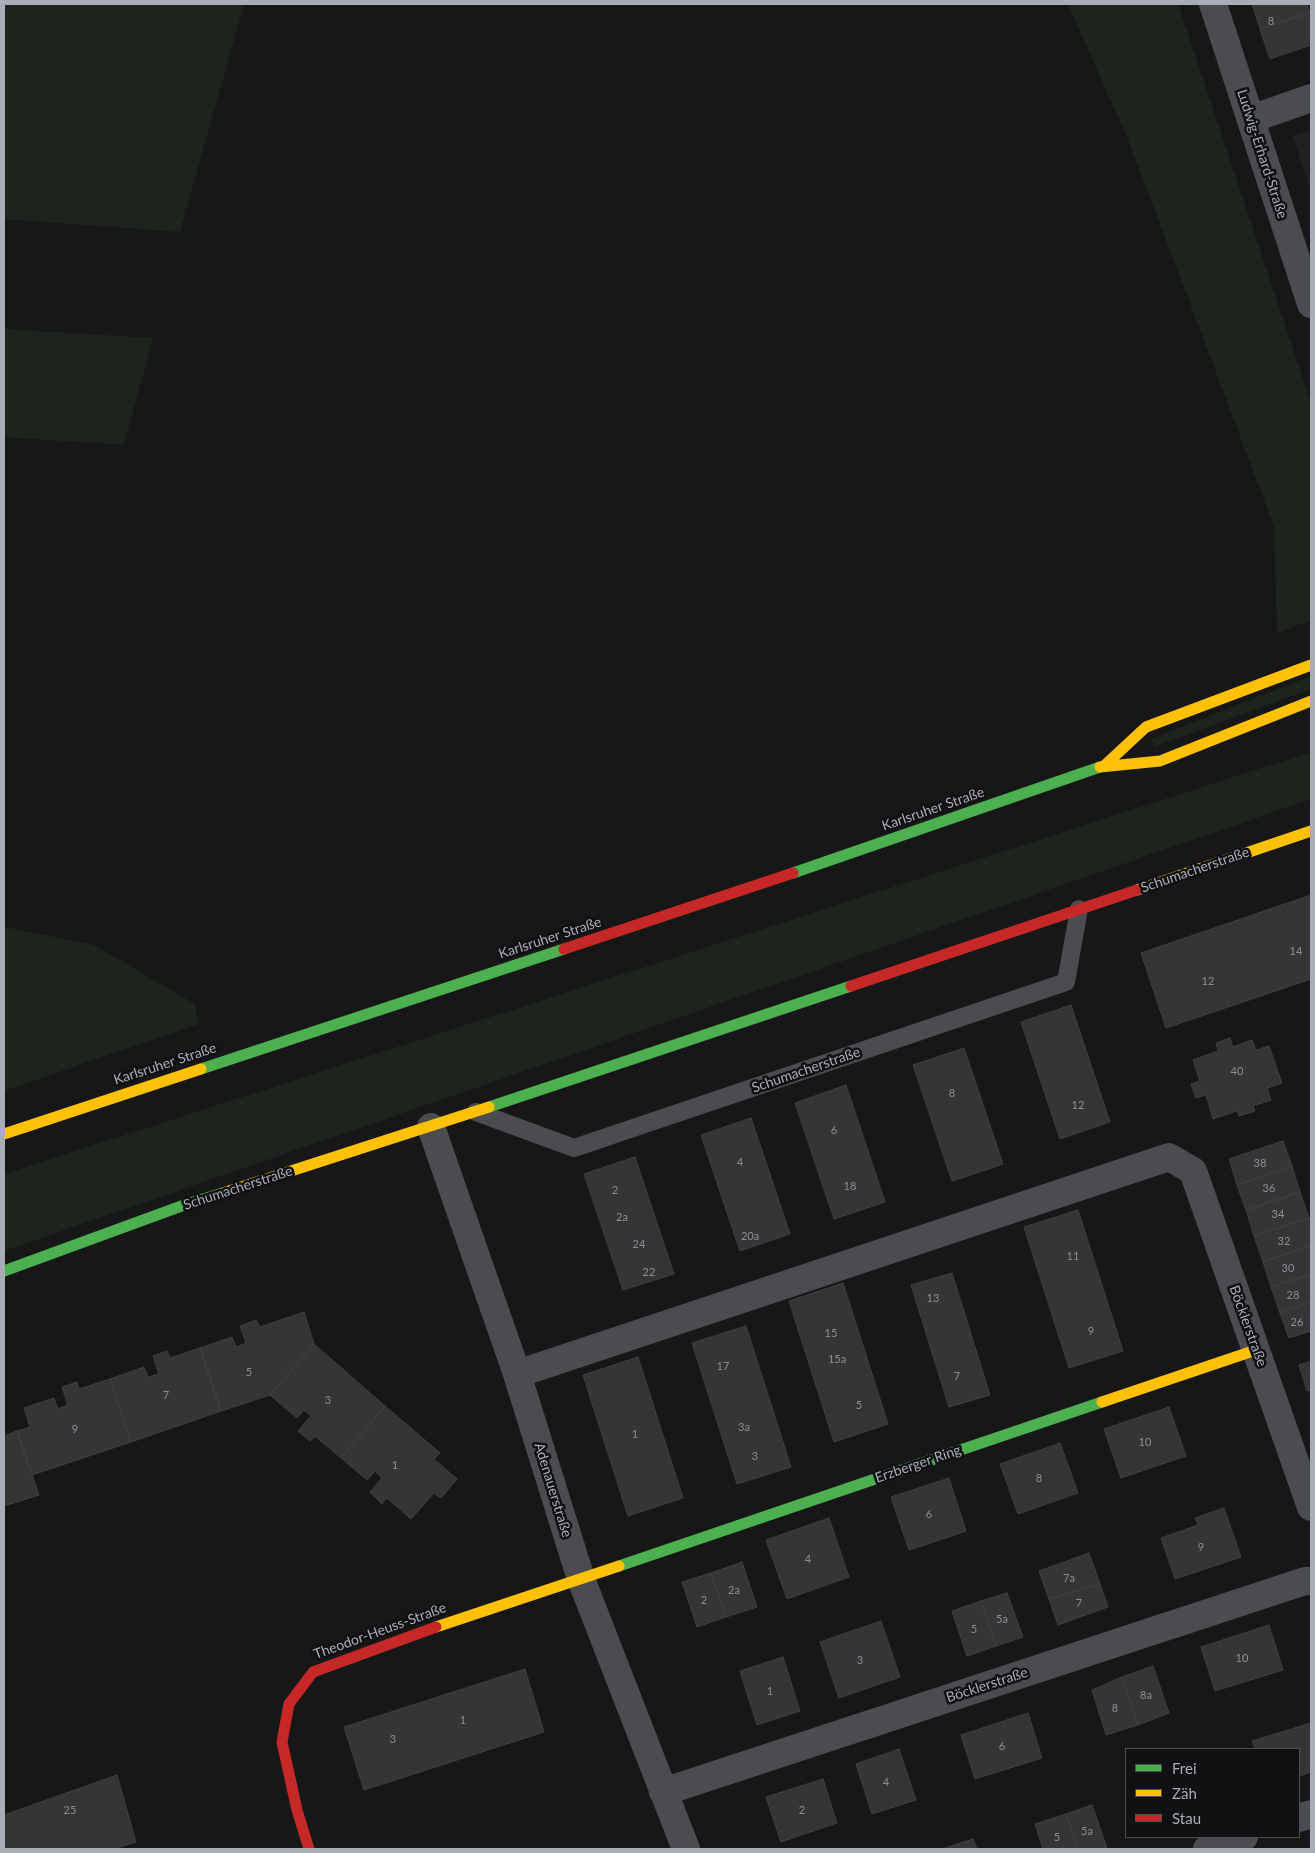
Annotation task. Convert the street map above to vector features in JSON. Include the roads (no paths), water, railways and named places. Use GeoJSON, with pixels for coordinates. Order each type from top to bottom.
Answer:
{"type":"FeatureCollection","features":[{"type":"Feature","properties":{"kind":"street","name":"Ludwig-Erhard-Straße"},"geometry":{"type":"LineString","coordinates":[[1212,4],[1311,304]]}},
{"type":"Feature","properties":{"kind":"street"},"geometry":{"type":"LineString","coordinates":[[1251,119],[1311,98]]}},
{"type":"Feature","properties":{"kind":"street","name":"Karlsruher Straße"},"geometry":{"type":"LineString","coordinates":[[1104,766],[1146,728],[1311,665]]}},
{"type":"Feature","properties":{"kind":"street","name":"Karlsruher Straße"},"geometry":{"type":"LineString","coordinates":[[4,1134],[811,867],[1104,766],[1160,761],[1311,701]]}},
{"type":"Feature","properties":{"kind":"street","name":"Schumacherstraße"},"geometry":{"type":"LineString","coordinates":[[4,1272],[187,1204],[431,1127],[1311,831]]}},
{"type":"Feature","properties":{"kind":"street","name":"Adenauerstraße"},"geometry":{"type":"LineString","coordinates":[[431,1127],[517,1374],[580,1579],[686,1849]]}},
{"type":"Feature","properties":{"kind":"street","name":"Böcklerstraße"},"geometry":{"type":"LineString","coordinates":[[517,1374],[1169,1157],[1193,1171],[1311,1507]]}},
{"type":"Feature","properties":{"kind":"street","name":"Erzberger Ring"},"geometry":{"type":"LineString","coordinates":[[580,1579],[1256,1350]]}},
{"type":"Feature","properties":{"kind":"street","name":"Theodor-Heuss-Straße"},"geometry":{"type":"LineString","coordinates":[[309,1849],[297,1810],[282,1742],[289,1704],[313,1672],[468,1615],[580,1579]]}},
{"type":"Feature","properties":{"kind":"street","name":"Böcklerstraße"},"geometry":{"type":"LineString","coordinates":[[663,1792],[1305,1580],[1311,1581]]}},
{"type":"Feature","properties":{"kind":"street"},"geometry":{"type":"LineString","coordinates":[[1207,1849],[1241,1838]]}},
{"type":"Feature","properties":{"kind":"lane","name":"Schumacherstraße"},"geometry":{"type":"LineString","coordinates":[[475,1112],[574,1148],[1066,982],[1079,909]]}}]}
